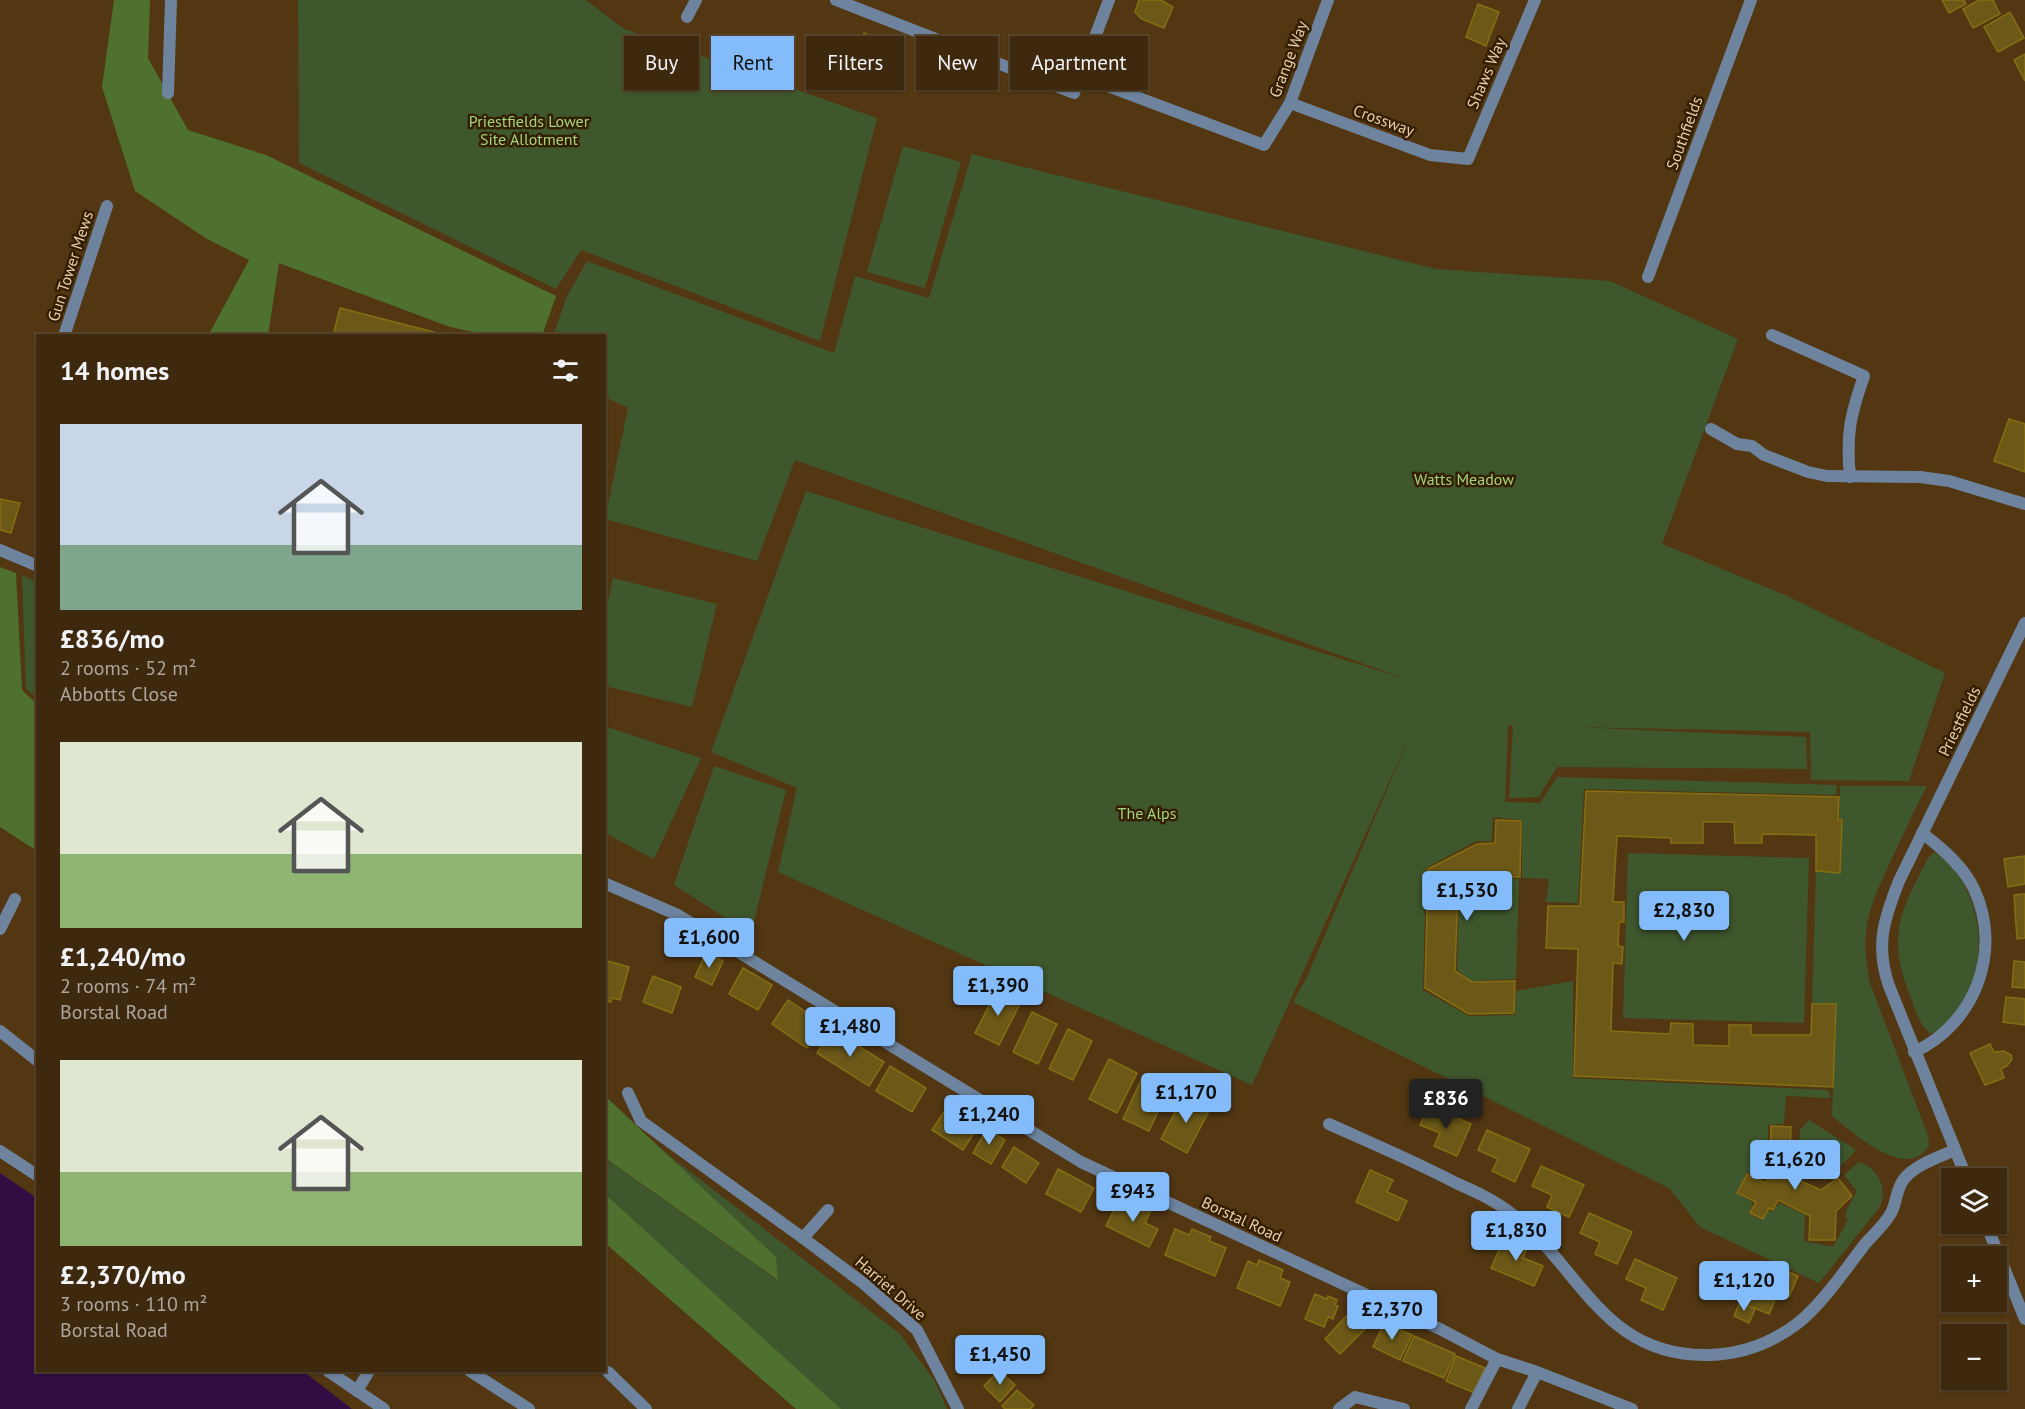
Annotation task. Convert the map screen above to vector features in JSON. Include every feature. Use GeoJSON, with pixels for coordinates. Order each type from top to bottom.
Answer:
{"type":"FeatureCollection","features":[{"type":"Feature","properties":{"kind":"street"},"geometry":{"type":"LineString","coordinates":[[168,93],[171,0]]}},
{"type":"Feature","properties":{"kind":"street"},"geometry":{"type":"LineString","coordinates":[[687,17],[696,0]]}},
{"type":"Feature","properties":{"kind":"street"},"geometry":{"type":"LineString","coordinates":[[836,0],[1010,68]]}},
{"type":"Feature","properties":{"kind":"street"},"geometry":{"type":"LineString","coordinates":[[1096,36],[1109,0]]}},
{"type":"Feature","properties":{"kind":"street","name":"Grange Way"},"geometry":{"type":"LineString","coordinates":[[1118,90],[1264,145],[1290,103],[1328,0]]}},
{"type":"Feature","properties":{"kind":"street","name":"Shaws Way"},"geometry":{"type":"LineString","coordinates":[[1468,159],[1535,0]]}},
{"type":"Feature","properties":{"kind":"street","name":"Southfields"},"geometry":{"type":"LineString","coordinates":[[1648,277],[1751,0]]}},
{"type":"Feature","properties":{"kind":"street","name":"Crossway"},"geometry":{"type":"LineString","coordinates":[[1290,103],[1430,155],[1468,159]]}},
{"type":"Feature","properties":{"kind":"street","name":"Gun Tower Mews"},"geometry":{"type":"LineString","coordinates":[[65,334],[107,206]]}},
{"type":"Feature","properties":{"kind":"street"},"geometry":{"type":"LineString","coordinates":[[1772,335],[1864,376],[1848,430],[1850,477]]}},
{"type":"Feature","properties":{"kind":"street"},"geometry":{"type":"LineString","coordinates":[[1711,429],[1737,444],[1752,446],[1764,455],[1786,464],[1827,476],[1920,477],[1949,481],[2025,504]]}},
{"type":"Feature","properties":{"kind":"street"},"geometry":{"type":"LineString","coordinates":[[0,550],[36,565]]}},
{"type":"Feature","properties":{"kind":"street","name":"Priestfields"},"geometry":{"type":"LineString","coordinates":[[1962,1168],[1884,973],[1881,940],[1885,916],[1922,833],[2025,623]]}},
{"type":"Feature","properties":{"kind":"street"},"geometry":{"type":"LineString","coordinates":[[1914,1052],[1940,1038],[1966,1010],[1978,984],[1984,957],[1983,918],[1975,890],[1950,856],[1922,833]]}},
{"type":"Feature","properties":{"kind":"street","name":"Borstal Road"},"geometry":{"type":"LineString","coordinates":[[606,884],[678,915],[1081,1162],[1440,1329],[1497,1359],[1632,1409]]}},
{"type":"Feature","properties":{"kind":"street"},"geometry":{"type":"LineString","coordinates":[[0,929],[15,899]]}},
{"type":"Feature","properties":{"kind":"street"},"geometry":{"type":"LineString","coordinates":[[0,1031],[36,1059]]}},
{"type":"Feature","properties":{"kind":"street","name":"Harriet Drive"},"geometry":{"type":"LineString","coordinates":[[628,1093],[641,1121],[863,1283],[917,1330],[958,1409]]}},
{"type":"Feature","properties":{"kind":"street"},"geometry":{"type":"LineString","coordinates":[[1329,1124],[1429,1168],[1499,1205],[1531,1231],[1594,1304],[1621,1328],[1642,1341],[1660,1348],[1697,1355],[1748,1349],[1772,1339],[1798,1323],[1813,1309],[1890,1214],[1899,1187],[1905,1178],[1955,1150]]}},
{"type":"Feature","properties":{"kind":"street"},"geometry":{"type":"LineString","coordinates":[[0,1151],[36,1175]]}},
{"type":"Feature","properties":{"kind":"street"},"geometry":{"type":"LineString","coordinates":[[803,1238],[828,1210]]}},
{"type":"Feature","properties":{"kind":"street"},"geometry":{"type":"LineString","coordinates":[[1990,1234],[2025,1318]]}},
{"type":"Feature","properties":{"kind":"street"},"geometry":{"type":"LineString","coordinates":[[1471,1409],[1497,1359]]}},
{"type":"Feature","properties":{"kind":"street"},"geometry":{"type":"LineString","coordinates":[[330,1372],[384,1409]]}},
{"type":"Feature","properties":{"kind":"street"},"geometry":{"type":"LineString","coordinates":[[357,1390],[368,1372]]}},
{"type":"Feature","properties":{"kind":"street"},"geometry":{"type":"LineString","coordinates":[[472,1372],[529,1409]]}},
{"type":"Feature","properties":{"kind":"street"},"geometry":{"type":"LineString","coordinates":[[608,1372],[643,1408]]}},
{"type":"Feature","properties":{"kind":"street"},"geometry":{"type":"LineString","coordinates":[[1518,1409],[1536,1372]]}},
{"type":"Feature","properties":{"kind":"street"},"geometry":{"type":"LineString","coordinates":[[1339,1409],[1355,1397],[1404,1409]]}},
{"type":"Feature","properties":{"kind":"green space"},"geometry":{"type":"Polygon","coordinates":[[[114,0],[150,0],[148,58],[188,130],[266,155],[556,296],[543,334],[483,334],[450,327],[279,263],[268,334],[209,334],[249,260],[207,239],[135,191],[102,87],[114,0]]]}},
{"type":"Feature","properties":{"kind":"green space","name":"Priestfields Lower Site Allotment"},"geometry":{"type":"Polygon","coordinates":[[[298,0],[586,0],[624,29],[644,36],[624,36],[624,90],[699,90],[699,55],[711,60],[711,90],[794,89],[877,118],[820,341],[581,250],[556,289],[299,163],[298,0]]]}},
{"type":"Feature","properties":{"kind":"green space"},"geometry":{"type":"Polygon","coordinates":[[[903,146],[961,162],[925,288],[867,272],[903,146]]]}},
{"type":"Feature","properties":{"kind":"green space"},"geometry":{"type":"Polygon","coordinates":[[[972,154],[1436,269],[1610,281],[1738,339],[1662,544],[1785,595],[1945,673],[1909,781],[1811,780],[1810,732],[1573,727],[1806,737],[1807,769],[1557,767],[1539,797],[1509,798],[1513,726],[1508,725],[1505,802],[1540,803],[1557,777],[1837,785],[1836,795],[1584,789],[1578,903],[1546,902],[1549,879],[1522,878],[1522,820],[1493,817],[1492,841],[1476,841],[1426,868],[1423,990],[1469,1016],[1515,1015],[1516,991],[1573,981],[1573,1078],[1828,1090],[1831,1098],[1786,1096],[1784,1124],[1768,1125],[1768,1169],[1763,1180],[1747,1172],[1736,1193],[1753,1203],[1749,1214],[1762,1220],[1768,1210],[1773,1212],[1779,1203],[1805,1215],[1804,1241],[1833,1247],[1848,1220],[1845,1217],[1847,1209],[1857,1191],[1844,1175],[1859,1162],[1872,1169],[1882,1187],[1882,1201],[1879,1208],[1819,1283],[1700,1227],[1669,1188],[1293,1002],[1306,979],[1413,729],[1252,1085],[778,872],[797,788],[711,752],[806,491],[1409,680],[795,460],[757,561],[606,519],[628,408],[606,397],[606,334],[554,334],[567,296],[587,261],[834,353],[855,276],[929,298],[972,154]]]}},
{"type":"Feature","properties":{"kind":"green space"},"geometry":{"type":"Polygon","coordinates":[[[0,567],[16,573],[22,690],[36,703],[36,850],[0,827],[0,567]]]}},
{"type":"Feature","properties":{"kind":"green space"},"geometry":{"type":"Polygon","coordinates":[[[22,575],[36,582],[36,697],[26,689],[22,575]]]}},
{"type":"Feature","properties":{"kind":"green space"},"geometry":{"type":"Polygon","coordinates":[[[613,578],[717,604],[692,707],[606,686],[606,610],[613,578]]]}},
{"type":"Feature","properties":{"kind":"green space"},"geometry":{"type":"Polygon","coordinates":[[[606,727],[701,758],[654,859],[606,834],[606,727]]]}},
{"type":"Feature","properties":{"kind":"green space"},"geometry":{"type":"Polygon","coordinates":[[[714,766],[786,790],[751,934],[674,885],[714,766]]]}},
{"type":"Feature","properties":{"kind":"green space"},"geometry":{"type":"Polygon","coordinates":[[[1840,786],[1927,786],[1873,902],[1866,931],[1865,947],[1870,983],[1928,1136],[1929,1146],[1919,1156],[1909,1159],[1898,1158],[1873,1147],[1832,1116],[1836,1004],[1812,1004],[1816,871],[1841,872],[1840,786]]]}},
{"type":"Feature","properties":{"kind":"green space"},"geometry":{"type":"Polygon","coordinates":[[[1935,852],[1951,866],[1967,890],[1978,935],[1978,959],[1973,982],[1964,1003],[1950,1021],[1931,1034],[1918,1018],[1903,977],[1898,941],[1900,925],[1910,894],[1928,858],[1935,852]]]}},
{"type":"Feature","properties":{"kind":"green space"},"geometry":{"type":"Polygon","coordinates":[[[1628,853],[1809,858],[1804,1023],[1623,1018],[1628,853]]]}},
{"type":"Feature","properties":{"kind":"green space"},"geometry":{"type":"Polygon","coordinates":[[[1475,877],[1519,879],[1516,979],[1471,981],[1457,970],[1459,887],[1475,877]]]}},
{"type":"Feature","properties":{"kind":"green space"},"geometry":{"type":"Polygon","coordinates":[[[606,1097],[776,1257],[778,1280],[606,1159],[606,1097]]]}},
{"type":"Feature","properties":{"kind":"green space"},"geometry":{"type":"Polygon","coordinates":[[[1809,1120],[1856,1150],[1835,1170],[1819,1177],[1805,1168],[1800,1156],[1800,1130],[1809,1120]]]}},
{"type":"Feature","properties":{"kind":"green space"},"geometry":{"type":"Polygon","coordinates":[[[666,1153],[900,1334],[935,1381],[947,1409],[841,1409],[606,1195],[606,1159],[777,1280],[775,1257],[666,1153]]]}},
{"type":"Feature","properties":{"kind":"green space"},"geometry":{"type":"Polygon","coordinates":[[[606,1195],[841,1409],[796,1409],[606,1244],[606,1195]]]}},
{"type":"Feature","properties":{"kind":"shaded area"},"geometry":{"type":"Polygon","coordinates":[[[0,1173],[36,1197],[36,1372],[304,1372],[352,1409],[0,1409],[0,1173]]]}},
{"type":"Feature","properties":{"kind":"building"},"geometry":{"type":"Polygon","coordinates":[[[1139,0],[1161,0],[1173,7],[1164,28],[1142,19],[1135,12],[1139,0]]]}},
{"type":"Feature","properties":{"kind":"building"},"geometry":{"type":"Polygon","coordinates":[[[1942,0],[1964,0],[1966,4],[1949,13],[1942,0]]]}},
{"type":"Feature","properties":{"kind":"building"},"geometry":{"type":"Polygon","coordinates":[[[1979,0],[1993,0],[2000,14],[1973,28],[1963,9],[1979,0]]]}},
{"type":"Feature","properties":{"kind":"building"},"geometry":{"type":"Polygon","coordinates":[[[1478,4],[1499,12],[1486,46],[1466,37],[1478,4]]]}},
{"type":"Feature","properties":{"kind":"building"},"geometry":{"type":"Polygon","coordinates":[[[2010,12],[2024,38],[1998,52],[1984,27],[2010,12]]]}},
{"type":"Feature","properties":{"kind":"building"},"geometry":{"type":"Polygon","coordinates":[[[2025,54],[2025,81],[2014,60],[2025,54]]]}},
{"type":"Feature","properties":{"kind":"building"},"geometry":{"type":"Polygon","coordinates":[[[340,308],[441,334],[334,334],[340,308]]]}},
{"type":"Feature","properties":{"kind":"building"},"geometry":{"type":"Polygon","coordinates":[[[2009,419],[2025,424],[2025,472],[1994,461],[2009,419]]]}},
{"type":"Feature","properties":{"kind":"building"},"geometry":{"type":"Polygon","coordinates":[[[0,499],[20,503],[11,533],[0,530],[0,499]]]}},
{"type":"Feature","properties":{"kind":"building"},"geometry":{"type":"Polygon","coordinates":[[[1586,791],[1839,797],[1838,820],[1842,820],[1840,873],[1816,871],[1816,835],[1762,834],[1762,843],[1735,843],[1734,822],[1703,822],[1703,843],[1671,843],[1671,838],[1617,836],[1613,902],[1624,902],[1624,922],[1619,922],[1618,946],[1623,947],[1622,964],[1613,963],[1611,1031],[1670,1034],[1671,1023],[1693,1024],[1693,1045],[1729,1046],[1729,1025],[1751,1025],[1751,1035],[1811,1035],[1812,1004],[1836,1004],[1833,1087],[1574,1076],[1578,949],[1546,948],[1548,906],[1580,906],[1586,791]]]}},
{"type":"Feature","properties":{"kind":"building"},"geometry":{"type":"Polygon","coordinates":[[[1496,820],[1521,821],[1520,877],[1475,876],[1458,887],[1455,971],[1472,982],[1515,981],[1514,1013],[1469,1014],[1425,988],[1428,869],[1477,844],[1495,843],[1496,820]]]}},
{"type":"Feature","properties":{"kind":"building"},"geometry":{"type":"Polygon","coordinates":[[[2025,856],[2025,884],[2008,887],[2004,859],[2025,856]]]}},
{"type":"Feature","properties":{"kind":"building"},"geometry":{"type":"Polygon","coordinates":[[[2025,894],[2025,938],[2017,939],[2014,895],[2025,894]]]}},
{"type":"Feature","properties":{"kind":"building"},"geometry":{"type":"Polygon","coordinates":[[[706,953],[723,961],[712,985],[695,977],[706,953]]]}},
{"type":"Feature","properties":{"kind":"building"},"geometry":{"type":"Polygon","coordinates":[[[606,961],[629,967],[620,1000],[612,998],[611,1002],[606,1001],[606,961]]]}},
{"type":"Feature","properties":{"kind":"building"},"geometry":{"type":"Polygon","coordinates":[[[2014,961],[2025,962],[2025,988],[2012,987],[2014,961]]]}},
{"type":"Feature","properties":{"kind":"building"},"geometry":{"type":"Polygon","coordinates":[[[743,968],[772,985],[758,1010],[729,994],[743,968]]]}},
{"type":"Feature","properties":{"kind":"building"},"geometry":{"type":"Polygon","coordinates":[[[653,976],[681,987],[672,1013],[643,1002],[653,976]]]}},
{"type":"Feature","properties":{"kind":"building"},"geometry":{"type":"Polygon","coordinates":[[[997,990],[1021,1002],[999,1045],[975,1033],[997,990]]]}},
{"type":"Feature","properties":{"kind":"building"},"geometry":{"type":"Polygon","coordinates":[[[2006,997],[2025,999],[2025,1025],[2003,1022],[2006,997]]]}},
{"type":"Feature","properties":{"kind":"building"},"geometry":{"type":"Polygon","coordinates":[[[788,1000],[824,1024],[807,1048],[772,1024],[788,1000]]]}},
{"type":"Feature","properties":{"kind":"building"},"geometry":{"type":"Polygon","coordinates":[[[1032,1012],[1057,1024],[1038,1064],[1013,1052],[1032,1012]]]}},
{"type":"Feature","properties":{"kind":"building"},"geometry":{"type":"Polygon","coordinates":[[[832,1029],[884,1062],[869,1086],[817,1053],[832,1029]]]}},
{"type":"Feature","properties":{"kind":"building"},"geometry":{"type":"Polygon","coordinates":[[[1068,1029],[1092,1041],[1073,1080],[1049,1069],[1068,1029]]]}},
{"type":"Feature","properties":{"kind":"building"},"geometry":{"type":"Polygon","coordinates":[[[1990,1044],[1994,1052],[2004,1051],[2011,1055],[2012,1059],[2007,1066],[2001,1069],[2004,1078],[1985,1085],[1970,1053],[1990,1044]]]}},
{"type":"Feature","properties":{"kind":"building"},"geometry":{"type":"Polygon","coordinates":[[[1109,1059],[1137,1073],[1117,1113],[1089,1099],[1109,1059]]]}},
{"type":"Feature","properties":{"kind":"building"},"geometry":{"type":"Polygon","coordinates":[[[890,1066],[926,1088],[912,1112],[876,1091],[890,1066]]]}},
{"type":"Feature","properties":{"kind":"building"},"geometry":{"type":"Polygon","coordinates":[[[1143,1076],[1169,1088],[1149,1131],[1123,1119],[1143,1076]]]}},
{"type":"Feature","properties":{"kind":"building"},"geometry":{"type":"Polygon","coordinates":[[[1184,1095],[1210,1109],[1187,1153],[1161,1139],[1184,1095]]]}},
{"type":"Feature","properties":{"kind":"building"},"geometry":{"type":"Polygon","coordinates":[[[951,1101],[982,1121],[963,1150],[932,1130],[951,1101]]]}},
{"type":"Feature","properties":{"kind":"building"},"geometry":{"type":"Polygon","coordinates":[[[1429,1105],[1471,1124],[1457,1156],[1434,1146],[1440,1133],[1420,1125],[1429,1105]]]}},
{"type":"Feature","properties":{"kind":"building"},"geometry":{"type":"Polygon","coordinates":[[[1771,1126],[1791,1127],[1789,1176],[1821,1190],[1838,1178],[1852,1196],[1836,1211],[1835,1240],[1809,1240],[1810,1216],[1778,1200],[1773,1210],[1769,1208],[1763,1219],[1750,1213],[1756,1202],[1737,1193],[1747,1174],[1765,1183],[1770,1171],[1771,1126]]]}},
{"type":"Feature","properties":{"kind":"building"},"geometry":{"type":"Polygon","coordinates":[[[987,1129],[1005,1140],[991,1164],[973,1153],[987,1129]]]}},
{"type":"Feature","properties":{"kind":"building"},"geometry":{"type":"Polygon","coordinates":[[[1487,1130],[1530,1149],[1515,1182],[1492,1171],[1498,1159],[1478,1150],[1487,1130]]]}},
{"type":"Feature","properties":{"kind":"building"},"geometry":{"type":"Polygon","coordinates":[[[1014,1147],[1039,1163],[1026,1183],[1002,1167],[1014,1147]]]}},
{"type":"Feature","properties":{"kind":"building"},"geometry":{"type":"Polygon","coordinates":[[[1541,1166],[1584,1185],[1569,1217],[1547,1207],[1552,1195],[1532,1186],[1541,1166]]]}},
{"type":"Feature","properties":{"kind":"building"},"geometry":{"type":"Polygon","coordinates":[[[1058,1169],[1094,1188],[1081,1212],[1046,1194],[1058,1169]]]}},
{"type":"Feature","properties":{"kind":"building"},"geometry":{"type":"Polygon","coordinates":[[[1370,1170],[1393,1180],[1387,1192],[1407,1201],[1398,1221],[1356,1202],[1370,1170]]]}},
{"type":"Feature","properties":{"kind":"building"},"geometry":{"type":"Polygon","coordinates":[[[1131,1200],[1151,1210],[1145,1223],[1158,1229],[1149,1247],[1106,1226],[1117,1204],[1127,1209],[1131,1200]]]}},
{"type":"Feature","properties":{"kind":"building"},"geometry":{"type":"Polygon","coordinates":[[[1589,1213],[1632,1232],[1617,1264],[1595,1254],[1600,1242],[1580,1233],[1589,1213]]]}},
{"type":"Feature","properties":{"kind":"building"},"geometry":{"type":"Polygon","coordinates":[[[1175,1229],[1189,1235],[1192,1229],[1211,1237],[1209,1241],[1226,1248],[1215,1276],[1165,1255],[1175,1229]]]}},
{"type":"Feature","properties":{"kind":"building"},"geometry":{"type":"Polygon","coordinates":[[[1506,1235],[1528,1245],[1523,1258],[1543,1266],[1534,1286],[1491,1268],[1506,1235]]]}},
{"type":"Feature","properties":{"kind":"building"},"geometry":{"type":"Polygon","coordinates":[[[1635,1259],[1677,1278],[1663,1310],[1641,1300],[1646,1288],[1626,1279],[1635,1259]]]}},
{"type":"Feature","properties":{"kind":"building"},"geometry":{"type":"Polygon","coordinates":[[[1259,1260],[1283,1270],[1280,1278],[1290,1282],[1280,1306],[1237,1288],[1248,1261],[1257,1265],[1259,1260]]]}},
{"type":"Feature","properties":{"kind":"building"},"geometry":{"type":"Polygon","coordinates":[[[1765,1262],[1798,1276],[1789,1297],[1778,1293],[1769,1314],[1747,1305],[1749,1302],[1742,1299],[1750,1281],[1757,1284],[1759,1278],[1755,1276],[1758,1270],[1761,1272],[1765,1262]]]}},
{"type":"Feature","properties":{"kind":"building"},"geometry":{"type":"Polygon","coordinates":[[[1315,1294],[1337,1300],[1335,1305],[1338,1306],[1333,1319],[1328,1317],[1324,1327],[1305,1319],[1315,1294]]]}},
{"type":"Feature","properties":{"kind":"building"},"geometry":{"type":"Polygon","coordinates":[[[1740,1302],[1755,1309],[1749,1323],[1734,1316],[1740,1302]]]}},
{"type":"Feature","properties":{"kind":"building"},"geometry":{"type":"Polygon","coordinates":[[[1350,1312],[1358,1321],[1364,1315],[1372,1322],[1340,1354],[1325,1339],[1350,1312]]]}},
{"type":"Feature","properties":{"kind":"building"},"geometry":{"type":"Polygon","coordinates":[[[1384,1323],[1412,1335],[1400,1360],[1373,1347],[1384,1323]]]}},
{"type":"Feature","properties":{"kind":"building"},"geometry":{"type":"Polygon","coordinates":[[[1414,1336],[1455,1354],[1444,1378],[1403,1361],[1414,1336]]]}},
{"type":"Feature","properties":{"kind":"building"},"geometry":{"type":"Polygon","coordinates":[[[1456,1356],[1485,1368],[1475,1393],[1446,1381],[1456,1356]]]}},
{"type":"Feature","properties":{"kind":"building"},"geometry":{"type":"Polygon","coordinates":[[[999,1370],[1015,1385],[1000,1402],[984,1386],[999,1370]]]}},
{"type":"Feature","properties":{"kind":"building"},"geometry":{"type":"Polygon","coordinates":[[[1017,1390],[1034,1405],[1030,1409],[1005,1409],[1002,1406],[1017,1390]]]}},
{"type":"Feature","properties":{"kind":"park label","name":"Watts Meadow"},"geometry":{"type":"Point","coordinates":[1464,479]}},
{"type":"Feature","properties":{"kind":"park label","name":"The Alps"},"geometry":{"type":"Point","coordinates":[1147,813]}}]}
